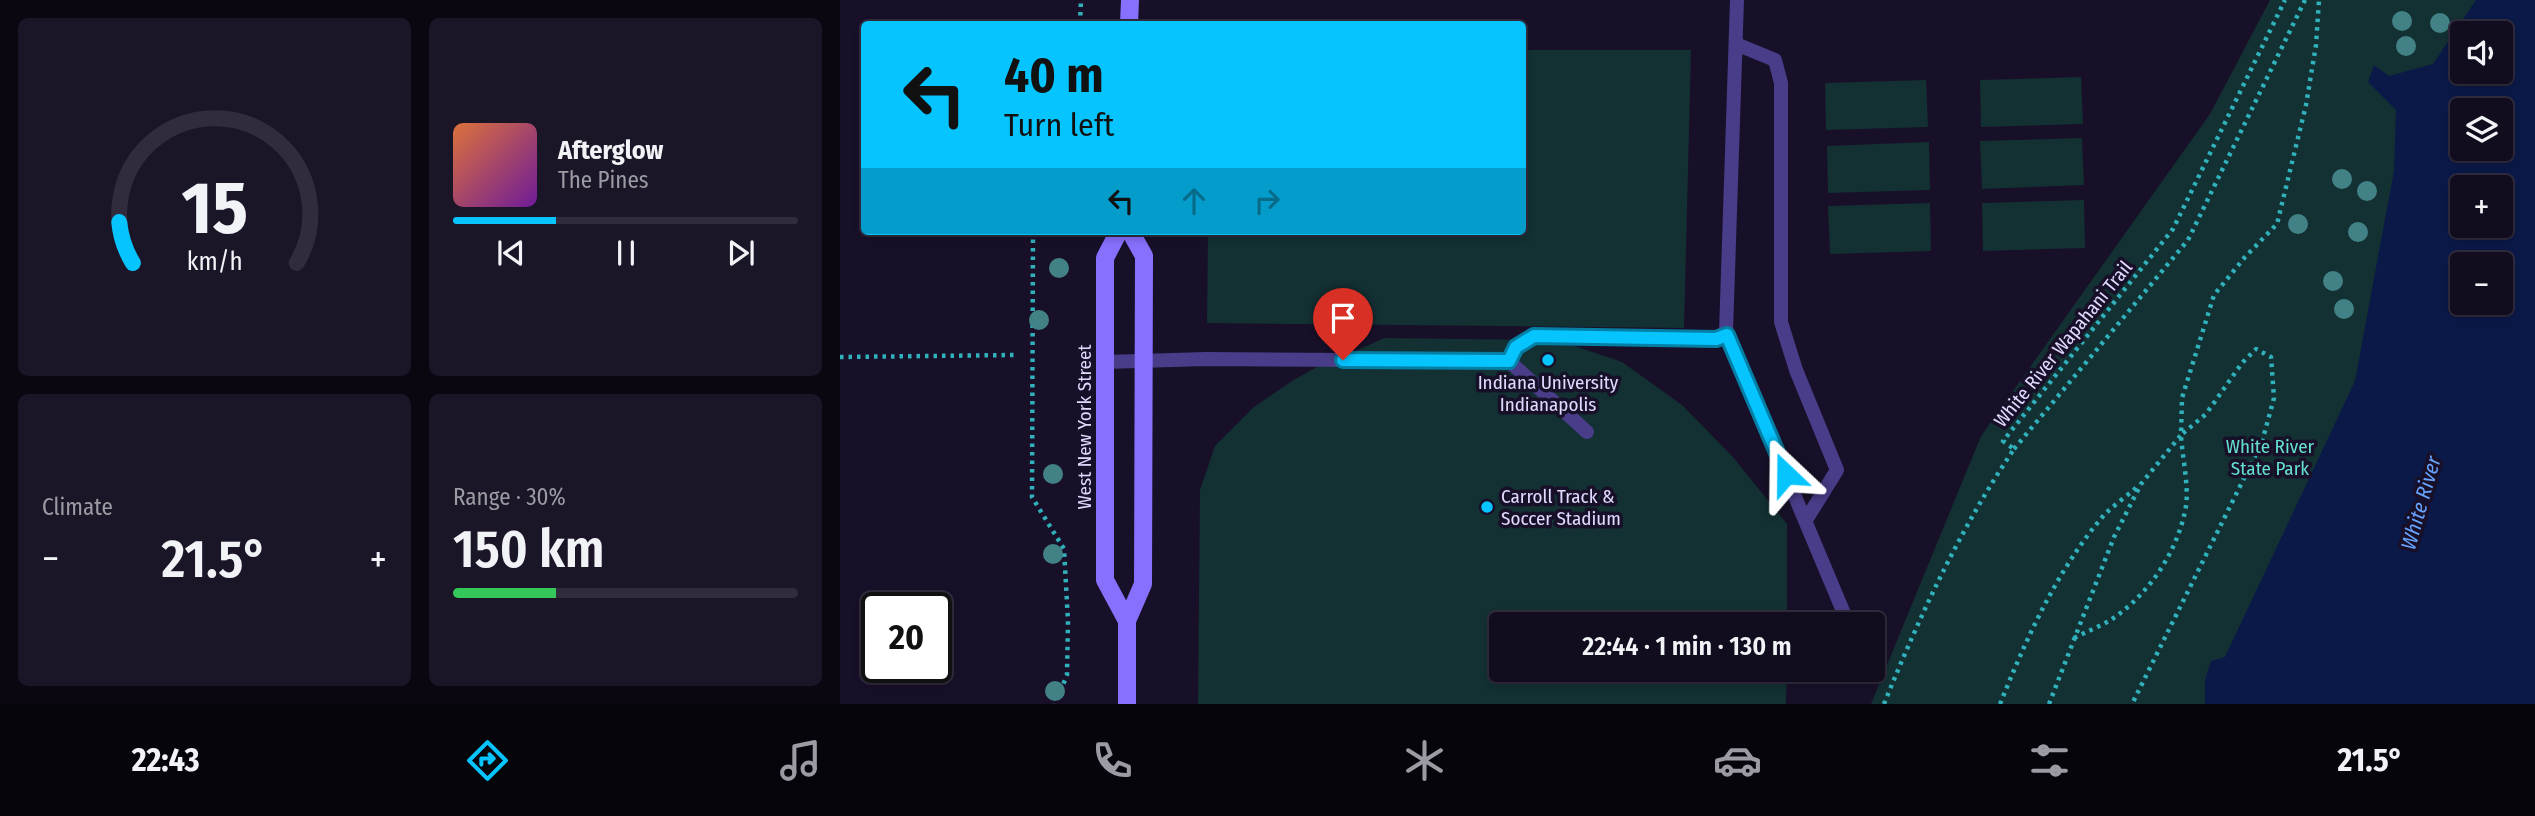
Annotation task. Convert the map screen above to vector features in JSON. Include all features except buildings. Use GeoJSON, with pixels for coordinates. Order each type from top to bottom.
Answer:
{"type":"FeatureCollection","features":[{"type":"Feature","properties":{"kind":"main road"},"geometry":{"type":"LineString","coordinates":[[1129,21],[1130,0]]}},
{"type":"Feature","properties":{"kind":"main road","name":"West New York Street"},"geometry":{"type":"LineString","coordinates":[[1117,235],[1105,258],[1105,580],[1127,621]]}},
{"type":"Feature","properties":{"kind":"main road","name":"West New York Street"},"geometry":{"type":"LineString","coordinates":[[1127,704],[1127,621],[1143,584],[1144,257],[1132,235]]}},
{"type":"Feature","properties":{"kind":"lane"},"geometry":{"type":"LineString","coordinates":[[1737,0],[1727,335],[1844,612]]}},
{"type":"Feature","properties":{"kind":"lane"},"geometry":{"type":"LineString","coordinates":[[1736,44],[1775,60],[1781,83],[1781,322],[1796,370],[1837,470],[1806,520]]}},
{"type":"Feature","properties":{"kind":"lane"},"geometry":{"type":"LineString","coordinates":[[1509,361],[1516,347],[1534,336],[1716,339],[1727,335]]}},
{"type":"Feature","properties":{"kind":"lane"},"geometry":{"type":"LineString","coordinates":[[1105,362],[1206,359],[1509,361],[1587,432]]}},
{"type":"Feature","properties":{"kind":"path"},"geometry":{"type":"LineString","coordinates":[[1080,21],[1081,0]]}},
{"type":"Feature","properties":{"kind":"path","name":"White River Wapahani Trail"},"geometry":{"type":"LineString","coordinates":[[1884,704],[1952,550],[2014,449],[2003,441],[2173,229],[2285,0]]}},
{"type":"Feature","properties":{"kind":"path"},"geometry":{"type":"LineString","coordinates":[[2014,449],[2188,240],[2305,0]]}},
{"type":"Feature","properties":{"kind":"path"},"geometry":{"type":"LineString","coordinates":[[2074,638],[2108,621],[2141,596],[2165,562],[2178,533],[2187,503],[2181,435],[2182,398],[2214,295],[2277,224],[2306,105],[2316,45],[2319,0]]}},
{"type":"Feature","properties":{"kind":"path"},"geometry":{"type":"LineString","coordinates":[[1033,235],[1032,497],[1064,548],[1068,609],[1067,675],[1055,704]]}},
{"type":"Feature","properties":{"kind":"path"},"geometry":{"type":"LineString","coordinates":[[2000,704],[2038,615],[2070,561],[2106,513],[2141,484],[2181,435],[2206,414],[2242,363],[2256,349],[2271,358],[2274,398],[2262,442],[2132,704]]}},
{"type":"Feature","properties":{"kind":"path"},"geometry":{"type":"LineString","coordinates":[[840,357],[1014,355]]}},
{"type":"Feature","properties":{"kind":"path"},"geometry":{"type":"LineString","coordinates":[[2049,704],[2114,537],[2141,484]]}},
{"type":"Feature","properties":{"kind":"green space","name":"White River State Park"},"geometry":{"type":"Polygon","coordinates":[[[2270,0],[2535,0],[2535,704],[1871,704],[1880,682],[1885,682],[1885,670],[1981,436],[2210,114],[2270,0]]]}},
{"type":"Feature","properties":{"kind":"green space"},"geometry":{"type":"Polygon","coordinates":[[[1526,50],[1691,50],[1684,328],[1207,323],[1208,235],[1526,235],[1526,50]]]}},
{"type":"Feature","properties":{"kind":"green space"},"geometry":{"type":"Polygon","coordinates":[[[2081,77],[2083,124],[1981,127],[1980,80],[2081,77]]]}},
{"type":"Feature","properties":{"kind":"green space"},"geometry":{"type":"Polygon","coordinates":[[[1926,80],[1928,127],[1826,130],[1825,83],[1926,80]]]}},
{"type":"Feature","properties":{"kind":"green space"},"geometry":{"type":"Polygon","coordinates":[[[2082,138],[2084,185],[1982,189],[1980,141],[2082,138]]]}},
{"type":"Feature","properties":{"kind":"green space"},"geometry":{"type":"Polygon","coordinates":[[[1929,142],[1930,190],[1828,193],[1827,146],[1929,142]]]}},
{"type":"Feature","properties":{"kind":"green space"},"geometry":{"type":"Polygon","coordinates":[[[2084,200],[2085,248],[1983,251],[1982,203],[2084,200]]]}},
{"type":"Feature","properties":{"kind":"green space"},"geometry":{"type":"Polygon","coordinates":[[[1930,203],[1931,251],[1830,254],[1828,206],[1930,203]]]}},
{"type":"Feature","properties":{"kind":"green space","name":"Carroll Track & Soccer Stadium"},"geometry":{"type":"Polygon","coordinates":[[[1385,338],[1557,340],[1622,362],[1682,405],[1733,457],[1787,524],[1787,612],[1489,612],[1489,682],[1787,682],[1786,704],[1198,704],[1200,490],[1215,446],[1254,407],[1315,368],[1385,338]]]}},
{"type":"Feature","properties":{"kind":"water","name":"White River"},"geometry":{"type":"Polygon","coordinates":[[[2476,0],[2535,0],[2535,704],[2205,704],[2205,680],[2211,661],[2225,657],[2355,381],[2394,171],[2396,110],[2368,82],[2374,65],[2389,76],[2433,64],[2450,39],[2450,84],[2513,84],[2513,21],[2462,21],[2476,0]]]}},
{"type":"Feature","properties":{"kind":"place","name":"Indiana University Indianapolis"},"geometry":{"type":"Point","coordinates":[1548,360]}},
{"type":"Feature","properties":{"kind":"place","name":"Carroll Track & Soccer Stadium"},"geometry":{"type":"Point","coordinates":[1487,507]}},
{"type":"Feature","properties":{"kind":"route"},"geometry":{"type":"LineString","coordinates":[[1343,360],[1509,361],[1516,347],[1534,336],[1716,339],[1727,335],[1786,474]]}}]}
